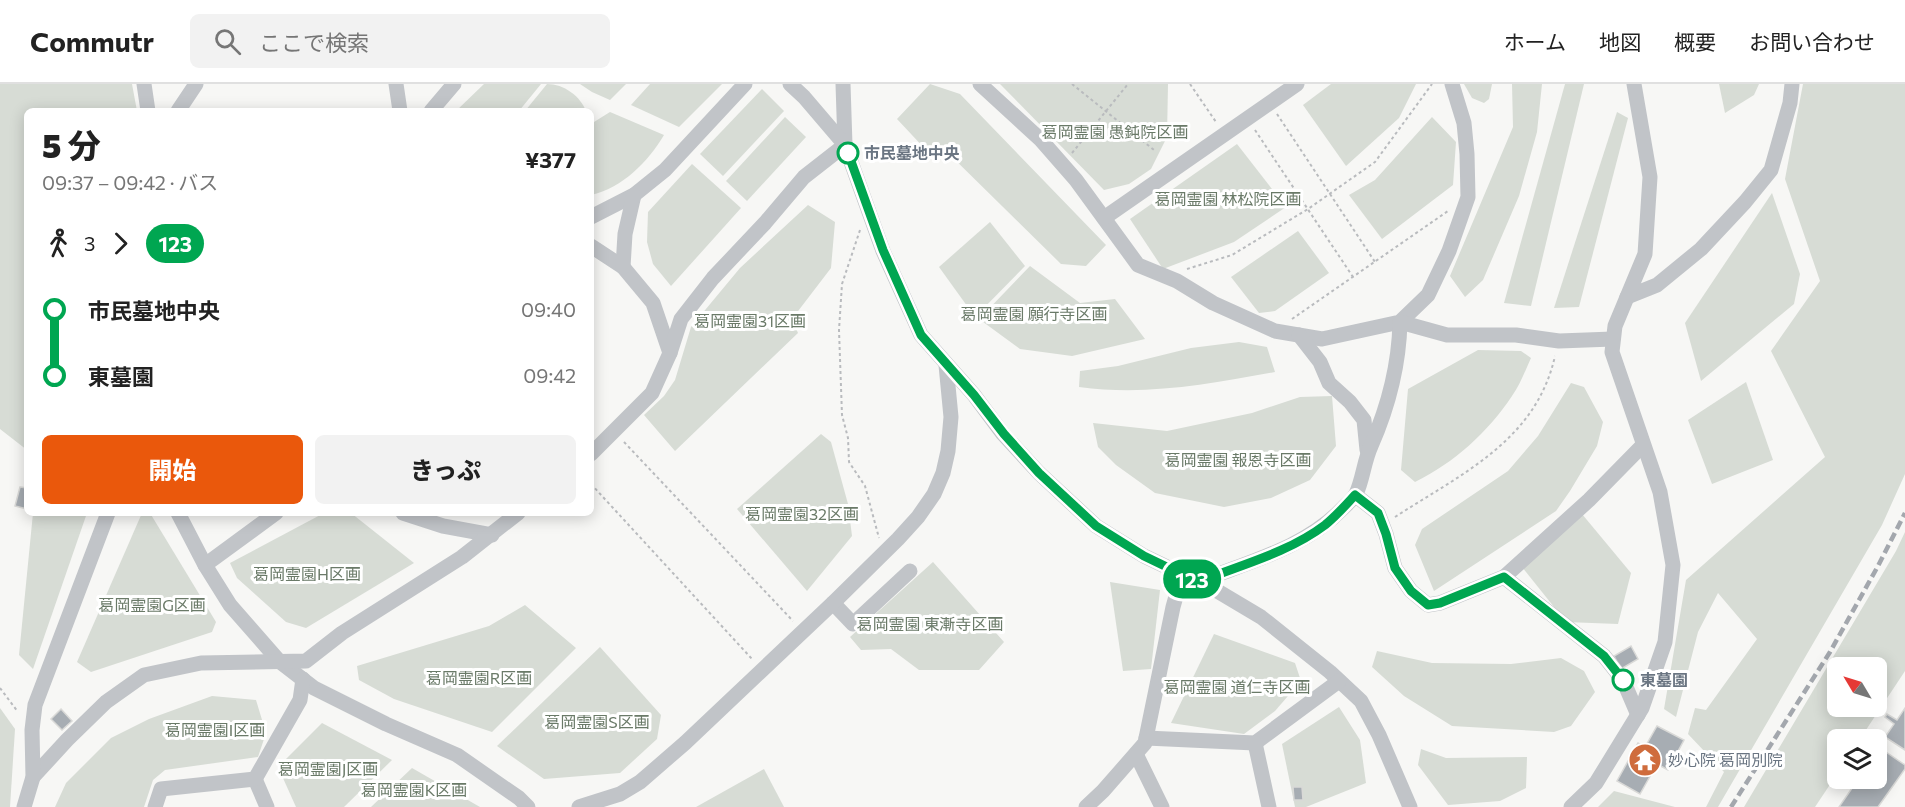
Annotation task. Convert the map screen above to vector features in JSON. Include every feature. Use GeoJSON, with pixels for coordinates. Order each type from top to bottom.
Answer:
{"type":"FeatureCollection","features":[{"type":"Feature","properties":{"kind":"street"},"geometry":{"type":"LineString","coordinates":[[144,84],[148,108]]}},
{"type":"Feature","properties":{"kind":"street"},"geometry":{"type":"LineString","coordinates":[[180,108],[196,84]]}},
{"type":"Feature","properties":{"kind":"street"},"geometry":{"type":"LineString","coordinates":[[396,84],[400,108]]}},
{"type":"Feature","properties":{"kind":"street"},"geometry":{"type":"LineString","coordinates":[[434,108],[454,84]]}},
{"type":"Feature","properties":{"kind":"street"},"geometry":{"type":"LineString","coordinates":[[594,215],[634,195],[665,170],[745,84]]}},
{"type":"Feature","properties":{"kind":"street"},"geometry":{"type":"LineString","coordinates":[[790,84],[845,145]]}},
{"type":"Feature","properties":{"kind":"street"},"geometry":{"type":"LineString","coordinates":[[843,84],[845,145],[883,250],[921,335],[1039,473],[1096,526],[1144,556],[1198,582],[1261,617],[1361,701],[1379,735],[1410,807]]}},
{"type":"Feature","properties":{"kind":"street"},"geometry":{"type":"LineString","coordinates":[[980,84],[1041,141],[1063,165],[1138,265],[1177,281],[1213,303],[1275,331],[1322,339],[1400,322],[1447,335],[1516,335],[1559,341],[1613,339]]}},
{"type":"Feature","properties":{"kind":"street"},"geometry":{"type":"LineString","coordinates":[[1104,218],[1297,84]]}},
{"type":"Feature","properties":{"kind":"street"},"geometry":{"type":"LineString","coordinates":[[1198,582],[1269,555],[1298,541],[1325,525],[1355,495],[1368,453],[1384,415],[1395,375],[1400,322],[1428,295],[1449,251],[1468,197],[1464,123],[1452,84]]}},
{"type":"Feature","properties":{"kind":"street"},"geometry":{"type":"LineString","coordinates":[[1571,807],[1596,783],[1642,708],[1665,642],[1673,565],[1660,492],[1612,352],[1615,326],[1645,254],[1650,177],[1634,84]]}},
{"type":"Feature","properties":{"kind":"street"},"geometry":{"type":"LineString","coordinates":[[1627,297],[1657,285],[1701,249],[1771,170],[1790,102],[1792,84]]}},
{"type":"Feature","properties":{"kind":"street"},"geometry":{"type":"LineString","coordinates":[[594,451],[652,393],[670,353],[681,319],[713,278],[765,223],[804,177],[845,145]]}},
{"type":"Feature","properties":{"kind":"street"},"geometry":{"type":"LineString","coordinates":[[623,267],[625,234],[634,195]]}},
{"type":"Feature","properties":{"kind":"street"},"geometry":{"type":"LineString","coordinates":[[594,248],[623,267],[653,303],[670,353]]}},
{"type":"Feature","properties":{"kind":"street"},"geometry":{"type":"LineString","coordinates":[[1299,335],[1320,362],[1329,383],[1350,402],[1364,420],[1368,453]]}},
{"type":"Feature","properties":{"kind":"street"},"geometry":{"type":"LineString","coordinates":[[579,807],[620,794],[640,782],[833,603],[918,517],[934,494],[944,473],[951,417],[946,364]]}},
{"type":"Feature","properties":{"kind":"street"},"geometry":{"type":"LineString","coordinates":[[1355,495],[1378,513],[1395,568],[1411,591],[1428,605],[1440,603],[1504,577],[1589,500],[1643,445]]}},
{"type":"Feature","properties":{"kind":"street"},"geometry":{"type":"LineString","coordinates":[[24,807],[33,777],[32,730],[35,705],[107,516]]}},
{"type":"Feature","properties":{"kind":"street"},"geometry":{"type":"LineString","coordinates":[[180,516],[205,565],[230,605],[279,661],[314,688],[386,724],[457,755],[519,798],[528,807]]}},
{"type":"Feature","properties":{"kind":"street"},"geometry":{"type":"LineString","coordinates":[[205,565],[272,516]]}},
{"type":"Feature","properties":{"kind":"street"},"geometry":{"type":"LineString","coordinates":[[412,516],[443,526],[492,535]]}},
{"type":"Feature","properties":{"kind":"street"},"geometry":{"type":"LineString","coordinates":[[33,777],[106,702],[144,675],[201,663],[306,661],[342,633],[462,556],[514,516]]}},
{"type":"Feature","properties":{"kind":"street"},"geometry":{"type":"LineString","coordinates":[[833,603],[853,624],[910,571]]}},
{"type":"Feature","properties":{"kind":"street"},"geometry":{"type":"LineString","coordinates":[[1086,807],[1144,743],[1182,575]]}},
{"type":"Feature","properties":{"kind":"street"},"geometry":{"type":"LineString","coordinates":[[1504,577],[1604,656],[1623,680],[1638,715]]}},
{"type":"Feature","properties":{"kind":"street"},"geometry":{"type":"LineString","coordinates":[[255,779],[300,700],[303,679]]}},
{"type":"Feature","properties":{"kind":"street"},"geometry":{"type":"LineString","coordinates":[[1146,738],[1255,743],[1339,681]]}},
{"type":"Feature","properties":{"kind":"street"},"geometry":{"type":"LineString","coordinates":[[1255,743],[1269,807]]}},
{"type":"Feature","properties":{"kind":"street"},"geometry":{"type":"LineString","coordinates":[[1136,754],[1162,807]]}},
{"type":"Feature","properties":{"kind":"street"},"geometry":{"type":"LineString","coordinates":[[155,807],[161,789],[255,779]]}},
{"type":"Feature","properties":{"kind":"street"},"geometry":{"type":"LineString","coordinates":[[255,779],[267,807]]}},
{"type":"Feature","properties":{"kind":"path"},"geometry":{"type":"LineString","coordinates":[[1072,84],[1154,150]]}},
{"type":"Feature","properties":{"kind":"path"},"geometry":{"type":"LineString","coordinates":[[1063,165],[1128,84]]}},
{"type":"Feature","properties":{"kind":"path"},"geometry":{"type":"LineString","coordinates":[[1190,84],[1224,134]]}},
{"type":"Feature","properties":{"kind":"path"},"geometry":{"type":"LineString","coordinates":[[1187,269],[1232,255],[1308,209],[1375,162],[1432,84]]}},
{"type":"Feature","properties":{"kind":"path"},"geometry":{"type":"LineString","coordinates":[[1269,102],[1375,262]]}},
{"type":"Feature","properties":{"kind":"path"},"geometry":{"type":"LineString","coordinates":[[1247,119],[1353,277]]}},
{"type":"Feature","properties":{"kind":"path"},"geometry":{"type":"LineString","coordinates":[[1275,331],[1468,197]]}},
{"type":"Feature","properties":{"kind":"path"},"geometry":{"type":"LineString","coordinates":[[869,210],[856,239],[843,284],[839,330],[842,415],[848,438],[849,462],[865,486],[879,535],[882,555]]}},
{"type":"Feature","properties":{"kind":"path"},"geometry":{"type":"LineString","coordinates":[[1382,525],[1452,483],[1503,445],[1525,421],[1540,397],[1552,372],[1559,341]]}},
{"type":"Feature","properties":{"kind":"path"},"geometry":{"type":"LineString","coordinates":[[614,431],[802,632]]}},
{"type":"Feature","properties":{"kind":"path"},"geometry":{"type":"LineString","coordinates":[[594,487],[762,670]]}},
{"type":"Feature","properties":{"kind":"path"},"geometry":{"type":"LineString","coordinates":[[0,688],[32,730]]}},
{"type":"Feature","properties":{"kind":"green space"},"geometry":{"type":"Polygon","coordinates":[[[0,84],[132,84],[136,108],[24,108],[24,448],[0,429],[0,84]]]}},
{"type":"Feature","properties":{"kind":"green space"},"geometry":{"type":"Polygon","coordinates":[[[484,84],[541,84],[521,108],[459,108],[484,84]]]}},
{"type":"Feature","properties":{"kind":"green space"},"geometry":{"type":"Polygon","coordinates":[[[547,84],[559,86],[571,92],[580,100],[584,108],[527,108],[547,84]]]}},
{"type":"Feature","properties":{"kind":"green space"},"geometry":{"type":"Polygon","coordinates":[[[580,84],[626,84],[610,100],[580,84]]]}},
{"type":"Feature","properties":{"kind":"green space"},"geometry":{"type":"Polygon","coordinates":[[[650,84],[722,84],[679,127],[631,105],[650,84]]]}},
{"type":"Feature","properties":{"kind":"green space"},"geometry":{"type":"Polygon","coordinates":[[[930,84],[960,94],[1106,245],[1086,266],[1061,264],[942,147],[926,150],[897,119],[930,84]]]}},
{"type":"Feature","properties":{"kind":"green space","name":"葛岡霊園 愚鈍院区画"},"geometry":{"type":"Polygon","coordinates":[[[1000,84],[1168,84],[1167,137],[1151,169],[1129,184],[1104,190],[1000,84]]]}},
{"type":"Feature","properties":{"kind":"green space"},"geometry":{"type":"Polygon","coordinates":[[[1331,84],[1416,84],[1399,118],[1346,166],[1303,105],[1331,84]]]}},
{"type":"Feature","properties":{"kind":"green space"},"geometry":{"type":"Polygon","coordinates":[[[1464,84],[1492,84],[1489,99],[1484,103],[1472,98],[1464,84]]]}},
{"type":"Feature","properties":{"kind":"green space"},"geometry":{"type":"Polygon","coordinates":[[[1512,84],[1542,84],[1537,132],[1519,196],[1483,280],[1465,297],[1450,276],[1513,127],[1512,84]]]}},
{"type":"Feature","properties":{"kind":"green space"},"geometry":{"type":"Polygon","coordinates":[[[1565,84],[1584,84],[1531,306],[1504,303],[1565,84]]]}},
{"type":"Feature","properties":{"kind":"green space"},"geometry":{"type":"Polygon","coordinates":[[[1719,84],[1759,84],[1754,95],[1725,113],[1719,84]]]}},
{"type":"Feature","properties":{"kind":"green space"},"geometry":{"type":"Polygon","coordinates":[[[1803,84],[1905,84],[1905,474],[1882,525],[1718,807],[1706,807],[1724,772],[1688,734],[1695,708],[1706,710],[1757,639],[1718,593],[1698,632],[1676,717],[1664,709],[1686,580],[1825,457],[1771,351],[1820,281],[1785,179],[1803,84]]]}},
{"type":"Feature","properties":{"kind":"green space"},"geometry":{"type":"Polygon","coordinates":[[[762,89],[784,111],[723,176],[700,154],[762,89]]]}},
{"type":"Feature","properties":{"kind":"green space"},"geometry":{"type":"Polygon","coordinates":[[[610,112],[664,135],[642,164],[624,180],[594,194],[594,122],[610,112]]]}},
{"type":"Feature","properties":{"kind":"green space"},"geometry":{"type":"Polygon","coordinates":[[[1617,112],[1628,118],[1579,307],[1554,308],[1617,112]]]}},
{"type":"Feature","properties":{"kind":"green space"},"geometry":{"type":"Polygon","coordinates":[[[785,117],[806,137],[747,201],[726,181],[785,117]]]}},
{"type":"Feature","properties":{"kind":"green space","name":"葛岡霊園 林松院区画"},"geometry":{"type":"Polygon","coordinates":[[[1432,117],[1456,142],[1453,185],[1382,239],[1349,195],[1375,180],[1432,117]]]}},
{"type":"Feature","properties":{"kind":"green space","name":"葛岡霊園 林松院区画"},"geometry":{"type":"Polygon","coordinates":[[[1237,144],[1286,207],[1234,242],[1163,269],[1130,219],[1237,144]]]}},
{"type":"Feature","properties":{"kind":"green space"},"geometry":{"type":"Polygon","coordinates":[[[692,164],[741,208],[671,286],[653,264],[647,242],[648,212],[692,164]]]}},
{"type":"Feature","properties":{"kind":"green space"},"geometry":{"type":"Polygon","coordinates":[[[1772,193],[1800,274],[1794,304],[1701,381],[1685,323],[1772,193]]]}},
{"type":"Feature","properties":{"kind":"green space","name":"葛岡霊園31区画"},"geometry":{"type":"Polygon","coordinates":[[[808,205],[835,222],[831,268],[792,319],[798,333],[675,451],[644,415],[664,396],[675,380],[691,327],[740,268],[808,205]]]}},
{"type":"Feature","properties":{"kind":"green space"},"geometry":{"type":"Polygon","coordinates":[[[990,222],[1025,266],[975,317],[939,267],[990,222]]]}},
{"type":"Feature","properties":{"kind":"green space","name":"葛岡霊園 林松院区画"},"geometry":{"type":"Polygon","coordinates":[[[1298,231],[1329,273],[1275,311],[1259,313],[1231,277],[1298,231]]]}},
{"type":"Feature","properties":{"kind":"green space","name":"葛岡霊園 願行寺区画"},"geometry":{"type":"Polygon","coordinates":[[[1030,266],[1080,303],[1115,299],[1145,339],[1072,356],[1020,349],[979,319],[1030,266]]]}},
{"type":"Feature","properties":{"kind":"green space"},"geometry":{"type":"Polygon","coordinates":[[[1239,342],[1267,347],[1275,372],[1153,389],[1079,387],[1080,371],[1118,366],[1191,348],[1239,342]]]}},
{"type":"Feature","properties":{"kind":"green space"},"geometry":{"type":"Polygon","coordinates":[[[1478,350],[1521,351],[1531,358],[1515,392],[1481,434],[1457,456],[1415,482],[1401,470],[1408,389],[1478,350]]]}},
{"type":"Feature","properties":{"kind":"green space"},"geometry":{"type":"Polygon","coordinates":[[[1746,382],[1773,460],[1712,484],[1688,420],[1746,382]]]}},
{"type":"Feature","properties":{"kind":"green space"},"geometry":{"type":"Polygon","coordinates":[[[1571,383],[1584,387],[1603,422],[1597,446],[1570,491],[1556,511],[1434,591],[1415,545],[1422,529],[1508,471],[1538,436],[1571,383]]]}},
{"type":"Feature","properties":{"kind":"green space","name":"葛岡霊園 報恩寺区画"},"geometry":{"type":"Polygon","coordinates":[[[1332,396],[1336,446],[1310,480],[1271,498],[1224,507],[1155,493],[1116,465],[1098,447],[1093,423],[1167,431],[1252,413],[1300,397],[1332,396]]]}},
{"type":"Feature","properties":{"kind":"green space","name":"葛岡霊園32区画"},"geometry":{"type":"Polygon","coordinates":[[[821,434],[831,442],[848,504],[852,536],[807,591],[737,509],[821,434]]]}},
{"type":"Feature","properties":{"kind":"green space"},"geometry":{"type":"Polygon","coordinates":[[[1582,514],[1631,573],[1618,624],[1566,622],[1522,567],[1582,514]]]}},
{"type":"Feature","properties":{"kind":"green space"},"geometry":{"type":"Polygon","coordinates":[[[33,516],[86,516],[33,669],[19,655],[33,516]]]}},
{"type":"Feature","properties":{"kind":"green space","name":"葛岡霊園G区画"},"geometry":{"type":"Polygon","coordinates":[[[141,516],[152,516],[216,622],[212,632],[91,672],[77,662],[141,516]]]}},
{"type":"Feature","properties":{"kind":"green space","name":"葛岡霊園H区画"},"geometry":{"type":"Polygon","coordinates":[[[318,516],[355,516],[414,563],[306,628],[286,622],[237,578],[230,563],[318,516]]]}},
{"type":"Feature","properties":{"kind":"green space"},"geometry":{"type":"Polygon","coordinates":[[[1905,532],[1905,671],[1887,698],[1887,657],[1833,657],[1905,532]]]}},
{"type":"Feature","properties":{"kind":"green space","name":"葛岡霊園 東漸寺区画"},"geometry":{"type":"Polygon","coordinates":[[[933,562],[1004,642],[979,670],[919,670],[891,649],[861,650],[850,637],[933,562]]]}},
{"type":"Feature","properties":{"kind":"green space","name":"葛岡霊園 道仁寺区画"},"geometry":{"type":"Polygon","coordinates":[[[1110,582],[1160,590],[1151,669],[1123,671],[1110,582]]]}},
{"type":"Feature","properties":{"kind":"green space","name":"葛岡霊園R区画"},"geometry":{"type":"Polygon","coordinates":[[[525,605],[576,648],[492,732],[394,699],[359,680],[357,666],[489,626],[525,605]]]}},
{"type":"Feature","properties":{"kind":"green space","name":"葛岡霊園 道仁寺区画"},"geometry":{"type":"Polygon","coordinates":[[[1214,634],[1295,663],[1301,681],[1275,711],[1244,734],[1171,723],[1214,634]]]}},
{"type":"Feature","properties":{"kind":"green space","name":"葛岡霊園S区画"},"geometry":{"type":"Polygon","coordinates":[[[600,647],[661,715],[657,739],[620,773],[544,779],[497,746],[600,647]]]}},
{"type":"Feature","properties":{"kind":"green space"},"geometry":{"type":"Polygon","coordinates":[[[1377,651],[1432,663],[1511,664],[1561,658],[1584,671],[1595,692],[1571,726],[1554,732],[1452,726],[1404,696],[1372,667],[1377,651]]]}},
{"type":"Feature","properties":{"kind":"green space"},"geometry":{"type":"Polygon","coordinates":[[[1827,667],[1827,717],[1875,717],[1867,729],[1827,729],[1827,789],[1815,807],[1744,807],[1827,667]]]}},
{"type":"Feature","properties":{"kind":"green space","name":"葛岡霊園I区画"},"geometry":{"type":"Polygon","coordinates":[[[212,696],[256,700],[266,733],[258,757],[165,770],[153,780],[144,807],[55,807],[66,783],[111,738],[149,719],[212,696]]]}},
{"type":"Feature","properties":{"kind":"green space","name":"葛岡霊園 道仁寺区画"},"geometry":{"type":"Polygon","coordinates":[[[1339,707],[1360,740],[1366,783],[1306,807],[1295,807],[1282,744],[1339,707]]]}},
{"type":"Feature","properties":{"kind":"green space"},"geometry":{"type":"Polygon","coordinates":[[[0,708],[15,729],[10,807],[0,807],[0,708]]]}},
{"type":"Feature","properties":{"kind":"green space","name":"葛岡霊園J区画"},"geometry":{"type":"Polygon","coordinates":[[[322,723],[392,760],[344,807],[296,807],[278,767],[322,723]]]}},
{"type":"Feature","properties":{"kind":"green space"},"geometry":{"type":"Polygon","coordinates":[[[1421,749],[1446,758],[1527,757],[1526,788],[1500,801],[1448,805],[1418,765],[1421,749]]]}},
{"type":"Feature","properties":{"kind":"green space","name":"葛岡霊園K区画"},"geometry":{"type":"Polygon","coordinates":[[[412,768],[480,807],[371,807],[412,768]]]}},
{"type":"Feature","properties":{"kind":"green space"},"geometry":{"type":"Polygon","coordinates":[[[764,769],[784,807],[696,807],[764,769]]]}},
{"type":"Feature","properties":{"kind":"green space"},"geometry":{"type":"Polygon","coordinates":[[[1614,791],[1675,807],[1598,807],[1614,791]]]}},
{"type":"Feature","properties":{"kind":"building"},"geometry":{"type":"Polygon","coordinates":[[[20,487],[24,488],[24,508],[15,506],[20,487]]]}},
{"type":"Feature","properties":{"kind":"building"},"geometry":{"type":"Polygon","coordinates":[[[1631,646],[1638,659],[1621,669],[1614,656],[1631,646]]]}},
{"type":"Feature","properties":{"kind":"building"},"geometry":{"type":"Polygon","coordinates":[[[1905,708],[1905,750],[1887,738],[1887,734],[1894,724],[1885,717],[1887,714],[1897,720],[1905,708]]]}},
{"type":"Feature","properties":{"kind":"building"},"geometry":{"type":"Polygon","coordinates":[[[61,709],[72,721],[62,730],[51,719],[61,709]]]}},
{"type":"Feature","properties":{"kind":"building"},"geometry":{"type":"Polygon","coordinates":[[[1657,726],[1684,740],[1668,770],[1657,764],[1640,794],[1617,781],[1638,743],[1645,747],[1657,726]]]}},
{"type":"Feature","properties":{"kind":"building"},"geometry":{"type":"Polygon","coordinates":[[[1887,753],[1905,765],[1905,769],[1878,807],[1839,807],[1851,789],[1887,789],[1887,753]]]}},
{"type":"Feature","properties":{"kind":"building"},"geometry":{"type":"Polygon","coordinates":[[[1293,787],[1302,787],[1303,800],[1294,800],[1293,787]]]}},
{"type":"Feature","properties":{"kind":"railway"},"geometry":{"type":"LineString","coordinates":[[1731,807],[1830,652],[1905,513]]}},
{"type":"Feature","properties":{"kind":"bus line","name":"123"},"geometry":{"type":"LineString","coordinates":[[848,153],[883,250],[921,335],[1039,473],[1096,526],[1144,556],[1198,582],[1269,555],[1298,541],[1325,525],[1355,495],[1378,513],[1395,568],[1411,591],[1428,605],[1440,603],[1504,577],[1604,656],[1623,680]]}},
{"type":"Feature","properties":{"kind":"place","name":"市民墓地中央"},"geometry":{"type":"Point","coordinates":[848,153]}},
{"type":"Feature","properties":{"kind":"place","name":"東墓園"},"geometry":{"type":"Point","coordinates":[1623,680]}},
{"type":"Feature","properties":{"kind":"place","name":"妙心院 葛岡別院"},"geometry":{"type":"Point","coordinates":[1645,760]}}]}
